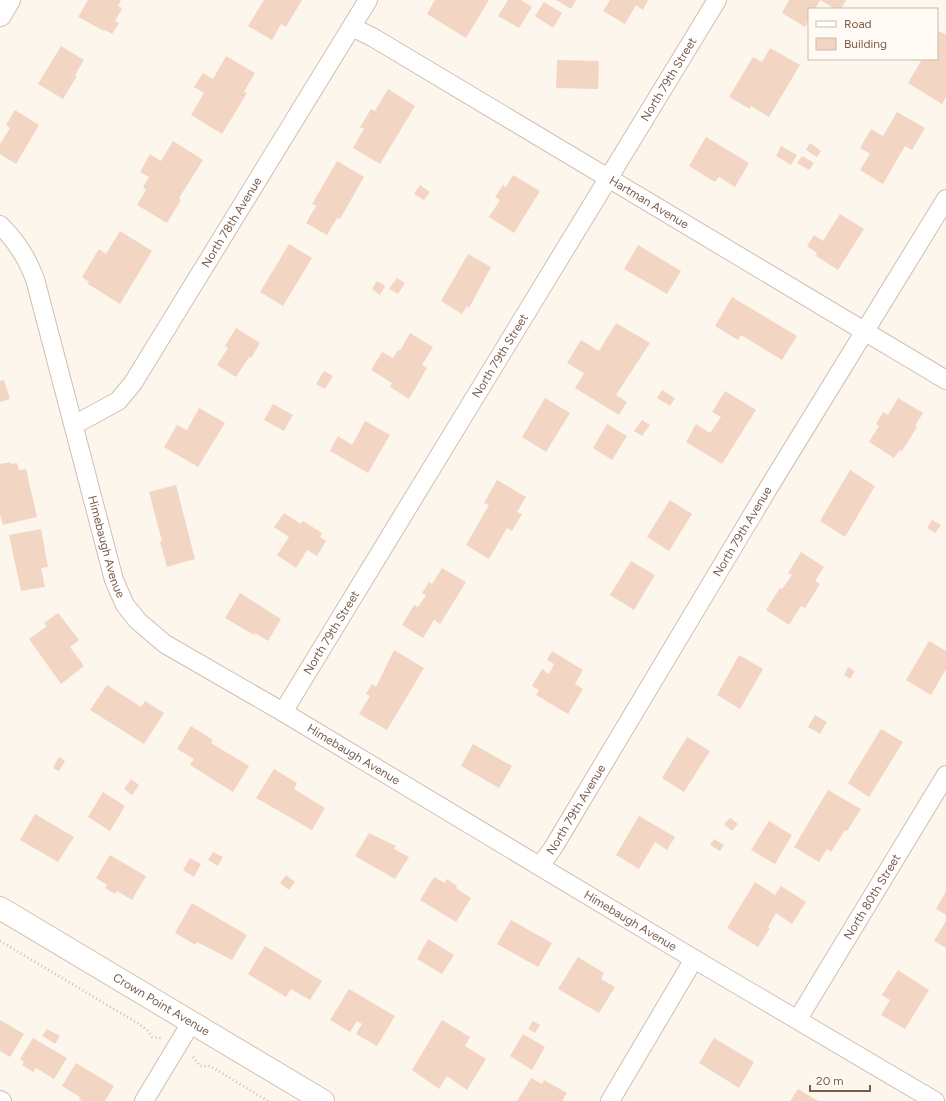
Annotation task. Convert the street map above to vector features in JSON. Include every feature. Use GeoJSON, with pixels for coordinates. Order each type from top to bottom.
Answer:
{"type":"FeatureCollection","features":[{"type":"Feature","properties":{"kind":"main road"},"geometry":{"type":"LineString","coordinates":[[0,15],[9,0]]}},
{"type":"Feature","properties":{"kind":"main road","name":"Crown Point Avenue"},"geometry":{"type":"LineString","coordinates":[[0,908],[323,1101]]}},
{"type":"Feature","properties":{"kind":"street","name":"North 78th Avenue"},"geometry":{"type":"LineString","coordinates":[[74,425],[118,401],[133,383],[368,0]]}},
{"type":"Feature","properties":{"kind":"street","name":"North 79th Street"},"geometry":{"type":"LineString","coordinates":[[283,712],[717,0]]}},
{"type":"Feature","properties":{"kind":"street","name":"Hartman Avenue"},"geometry":{"type":"LineString","coordinates":[[352,27],[374,38],[946,380]]}},
{"type":"Feature","properties":{"kind":"street","name":"North 79th Avenue"},"geometry":{"type":"LineString","coordinates":[[540,866],[553,848],[769,487],[946,200]]}},
{"type":"Feature","properties":{"kind":"street","name":"Himebaugh Avenue"},"geometry":{"type":"LineString","coordinates":[[0,225],[16,241],[30,266],[74,425],[114,580],[125,604],[138,621],[165,644],[283,712],[694,960],[798,1019],[935,1101]]}},
{"type":"Feature","properties":{"kind":"street","name":"North 80th Street"},"geometry":{"type":"LineString","coordinates":[[798,1019],[946,775]]}},
{"type":"Feature","properties":{"kind":"street"},"geometry":{"type":"LineString","coordinates":[[610,1101],[694,960]]}},
{"type":"Feature","properties":{"kind":"street"},"geometry":{"type":"LineString","coordinates":[[144,1101],[191,1022]]}},
{"type":"Feature","properties":{"kind":"path"},"geometry":{"type":"LineString","coordinates":[[0,941],[139,1024],[148,1031],[152,1037],[162,1038]]}},
{"type":"Feature","properties":{"kind":"path"},"geometry":{"type":"LineString","coordinates":[[194,1057],[200,1066],[210,1066],[268,1101]]}},
{"type":"Feature","properties":{"kind":"building"},"geometry":{"type":"Polygon","coordinates":[[[88,0],[121,0],[118,6],[122,9],[115,21],[119,23],[112,34],[78,17],[88,0]]]}},
{"type":"Feature","properties":{"kind":"building"},"geometry":{"type":"Polygon","coordinates":[[[264,0],[302,0],[286,27],[281,24],[272,40],[248,26],[264,0]]]}},
{"type":"Feature","properties":{"kind":"building"},"geometry":{"type":"Polygon","coordinates":[[[435,0],[489,0],[466,38],[427,14],[435,0]]]}},
{"type":"Feature","properties":{"kind":"building"},"geometry":{"type":"Polygon","coordinates":[[[508,0],[521,0],[532,7],[519,28],[498,16],[508,0]]]}},
{"type":"Feature","properties":{"kind":"building"},"geometry":{"type":"Polygon","coordinates":[[[556,0],[576,0],[571,9],[556,0]]]}},
{"type":"Feature","properties":{"kind":"building"},"geometry":{"type":"Polygon","coordinates":[[[610,0],[648,0],[643,10],[636,5],[625,24],[603,11],[610,0]]]}},
{"type":"Feature","properties":{"kind":"building"},"geometry":{"type":"Polygon","coordinates":[[[789,0],[820,0],[816,8],[808,8],[808,21],[805,27],[782,13],[789,0]]]}},
{"type":"Feature","properties":{"kind":"building"},"geometry":{"type":"Polygon","coordinates":[[[820,0],[846,0],[842,8],[833,8],[820,0]]]}},
{"type":"Feature","properties":{"kind":"building"},"geometry":{"type":"Polygon","coordinates":[[[544,2],[562,13],[553,28],[535,16],[544,2]]]}},
{"type":"Feature","properties":{"kind":"building"},"geometry":{"type":"Polygon","coordinates":[[[939,31],[946,35],[946,97],[942,104],[908,83],[921,60],[938,60],[939,31]]]}},
{"type":"Feature","properties":{"kind":"building"},"geometry":{"type":"Polygon","coordinates":[[[61,46],[84,60],[75,75],[77,76],[63,99],[38,84],[61,46]]]}},
{"type":"Feature","properties":{"kind":"building"},"geometry":{"type":"Polygon","coordinates":[[[770,48],[800,65],[769,117],[751,106],[750,109],[729,97],[753,57],[762,62],[770,48]]]}},
{"type":"Feature","properties":{"kind":"building"},"geometry":{"type":"Polygon","coordinates":[[[226,56],[255,73],[244,92],[247,93],[222,134],[191,115],[204,93],[194,87],[203,73],[213,79],[226,56]]]}},
{"type":"Feature","properties":{"kind":"building"},"geometry":{"type":"Polygon","coordinates":[[[557,60],[599,61],[598,89],[556,88],[557,60]]]}},
{"type":"Feature","properties":{"kind":"building"},"geometry":{"type":"Polygon","coordinates":[[[388,89],[415,106],[380,164],[353,148],[364,129],[360,127],[371,109],[375,111],[388,89]]]}},
{"type":"Feature","properties":{"kind":"building"},"geometry":{"type":"Polygon","coordinates":[[[15,110],[39,125],[16,164],[0,154],[0,144],[10,128],[6,125],[15,110]]]}},
{"type":"Feature","properties":{"kind":"building"},"geometry":{"type":"Polygon","coordinates":[[[897,112],[925,128],[912,150],[905,146],[883,184],[860,170],[870,154],[860,148],[871,129],[883,136],[897,112]]]}},
{"type":"Feature","properties":{"kind":"building"},"geometry":{"type":"Polygon","coordinates":[[[706,137],[749,163],[735,187],[719,177],[715,182],[689,166],[706,137]]]}},
{"type":"Feature","properties":{"kind":"building"},"geometry":{"type":"Polygon","coordinates":[[[173,141],[203,160],[179,198],[181,200],[167,223],[137,205],[146,190],[143,187],[149,177],[140,172],[150,154],[161,161],[173,141]]]}},
{"type":"Feature","properties":{"kind":"building"},"geometry":{"type":"Polygon","coordinates":[[[810,143],[821,151],[817,157],[806,150],[810,143]]]}},
{"type":"Feature","properties":{"kind":"building"},"geometry":{"type":"Polygon","coordinates":[[[781,146],[797,155],[791,165],[776,156],[781,146]]]}},
{"type":"Feature","properties":{"kind":"building"},"geometry":{"type":"Polygon","coordinates":[[[802,156],[814,163],[809,170],[797,163],[802,156]]]}},
{"type":"Feature","properties":{"kind":"building"},"geometry":{"type":"Polygon","coordinates":[[[337,161],[364,177],[340,219],[337,218],[327,235],[306,223],[316,206],[312,204],[337,161]]]}},
{"type":"Feature","properties":{"kind":"building"},"geometry":{"type":"Polygon","coordinates":[[[513,175],[540,191],[514,233],[489,217],[500,200],[495,197],[503,185],[506,187],[513,175]]]}},
{"type":"Feature","properties":{"kind":"building"},"geometry":{"type":"Polygon","coordinates":[[[420,185],[430,192],[424,200],[414,194],[420,185]]]}},
{"type":"Feature","properties":{"kind":"building"},"geometry":{"type":"Polygon","coordinates":[[[840,214],[864,229],[838,270],[816,256],[817,253],[807,246],[814,235],[823,241],[840,214]]]}},
{"type":"Feature","properties":{"kind":"building"},"geometry":{"type":"Polygon","coordinates":[[[120,231],[152,251],[120,304],[88,284],[89,282],[82,277],[99,249],[106,254],[120,231]]]}},
{"type":"Feature","properties":{"kind":"building"},"geometry":{"type":"Polygon","coordinates":[[[289,244],[312,258],[283,306],[260,292],[289,244]]]}},
{"type":"Feature","properties":{"kind":"building"},"geometry":{"type":"Polygon","coordinates":[[[638,245],[681,271],[667,294],[624,269],[638,245]]]}},
{"type":"Feature","properties":{"kind":"building"},"geometry":{"type":"Polygon","coordinates":[[[468,254],[491,267],[469,308],[467,306],[462,314],[441,301],[468,254]]]}},
{"type":"Feature","properties":{"kind":"building"},"geometry":{"type":"Polygon","coordinates":[[[397,278],[405,283],[398,294],[389,289],[397,278]]]}},
{"type":"Feature","properties":{"kind":"building"},"geometry":{"type":"Polygon","coordinates":[[[377,281],[385,286],[380,295],[372,289],[377,281]]]}},
{"type":"Feature","properties":{"kind":"building"},"geometry":{"type":"Polygon","coordinates":[[[732,297],[797,336],[782,360],[741,335],[738,340],[715,326],[732,297]]]}},
{"type":"Feature","properties":{"kind":"building"},"geometry":{"type":"Polygon","coordinates":[[[616,323],[650,343],[616,395],[627,402],[619,415],[575,388],[584,373],[567,363],[581,340],[599,351],[616,323]]]}},
{"type":"Feature","properties":{"kind":"building"},"geometry":{"type":"Polygon","coordinates":[[[236,328],[260,343],[251,358],[249,357],[236,377],[217,365],[228,348],[225,346],[236,328]]]}},
{"type":"Feature","properties":{"kind":"building"},"geometry":{"type":"Polygon","coordinates":[[[410,333],[433,347],[422,365],[427,368],[409,399],[390,387],[392,383],[371,370],[382,352],[393,358],[398,350],[400,351],[410,333]]]}},
{"type":"Feature","properties":{"kind":"building"},"geometry":{"type":"Polygon","coordinates":[[[324,371],[333,376],[325,389],[316,384],[324,371]]]}},
{"type":"Feature","properties":{"kind":"building"},"geometry":{"type":"Polygon","coordinates":[[[4,380],[10,399],[0,402],[0,381],[4,380]]]}},
{"type":"Feature","properties":{"kind":"building"},"geometry":{"type":"Polygon","coordinates":[[[662,390],[675,398],[670,406],[657,398],[662,390]]]}},
{"type":"Feature","properties":{"kind":"building"},"geometry":{"type":"Polygon","coordinates":[[[725,391],[756,410],[722,464],[686,442],[696,424],[710,433],[721,417],[712,412],[725,391]]]}},
{"type":"Feature","properties":{"kind":"building"},"geometry":{"type":"Polygon","coordinates":[[[545,398],[570,413],[546,452],[522,437],[545,398]]]}},
{"type":"Feature","properties":{"kind":"building"},"geometry":{"type":"Polygon","coordinates":[[[898,398],[923,413],[915,426],[917,427],[902,451],[900,450],[894,458],[869,442],[879,426],[876,424],[883,412],[888,415],[898,398]]]}},
{"type":"Feature","properties":{"kind":"building"},"geometry":{"type":"Polygon","coordinates":[[[273,404],[293,415],[284,431],[264,420],[273,404]]]}},
{"type":"Feature","properties":{"kind":"building"},"geometry":{"type":"Polygon","coordinates":[[[199,408],[225,423],[198,467],[164,447],[177,425],[187,430],[199,408]]]}},
{"type":"Feature","properties":{"kind":"building"},"geometry":{"type":"Polygon","coordinates":[[[642,420],[650,425],[642,436],[634,431],[642,420]]]}},
{"type":"Feature","properties":{"kind":"building"},"geometry":{"type":"Polygon","coordinates":[[[365,421],[390,435],[368,473],[330,451],[338,436],[352,445],[365,421]]]}},
{"type":"Feature","properties":{"kind":"building"},"geometry":{"type":"Polygon","coordinates":[[[607,424],[627,436],[612,460],[593,448],[607,424]]]}},
{"type":"Feature","properties":{"kind":"building"},"geometry":{"type":"Polygon","coordinates":[[[11,462],[11,464],[17,463],[19,470],[26,469],[37,517],[3,525],[0,515],[0,464],[11,462]]]}},
{"type":"Feature","properties":{"kind":"building"},"geometry":{"type":"Polygon","coordinates":[[[850,470],[875,486],[845,537],[820,521],[850,470]]]}},
{"type":"Feature","properties":{"kind":"building"},"geometry":{"type":"Polygon","coordinates":[[[497,480],[526,497],[517,512],[522,514],[512,531],[507,528],[489,559],[466,545],[489,505],[484,503],[497,480]]]}},
{"type":"Feature","properties":{"kind":"building"},"geometry":{"type":"Polygon","coordinates":[[[176,485],[195,559],[167,567],[160,542],[162,541],[149,492],[176,485]]]}},
{"type":"Feature","properties":{"kind":"building"},"geometry":{"type":"Polygon","coordinates":[[[670,500],[692,514],[669,551],[647,537],[670,500]]]}},
{"type":"Feature","properties":{"kind":"building"},"geometry":{"type":"Polygon","coordinates":[[[284,513],[301,524],[303,521],[322,533],[320,537],[326,541],[317,556],[307,550],[296,568],[277,555],[289,537],[274,527],[284,513]]]}},
{"type":"Feature","properties":{"kind":"building"},"geometry":{"type":"Polygon","coordinates":[[[932,520],[941,525],[935,533],[927,528],[932,520]]]}},
{"type":"Feature","properties":{"kind":"building"},"geometry":{"type":"Polygon","coordinates":[[[41,529],[48,567],[41,568],[45,587],[21,591],[9,535],[41,529]]]}},
{"type":"Feature","properties":{"kind":"building"},"geometry":{"type":"Polygon","coordinates":[[[801,552],[824,567],[815,581],[820,584],[805,608],[801,606],[789,625],[766,610],[780,588],[782,589],[792,575],[788,573],[801,552]]]}},
{"type":"Feature","properties":{"kind":"building"},"geometry":{"type":"Polygon","coordinates":[[[631,561],[655,575],[634,610],[610,595],[631,561]]]}},
{"type":"Feature","properties":{"kind":"building"},"geometry":{"type":"Polygon","coordinates":[[[442,568],[466,582],[440,624],[434,620],[423,638],[402,625],[414,605],[418,607],[426,595],[422,593],[429,582],[432,584],[442,568]]]}},
{"type":"Feature","properties":{"kind":"building"},"geometry":{"type":"Polygon","coordinates":[[[240,593],[281,619],[268,641],[255,633],[254,635],[225,618],[240,593]]]}},
{"type":"Feature","properties":{"kind":"building"},"geometry":{"type":"Polygon","coordinates":[[[58,613],[79,640],[70,647],[84,666],[61,684],[29,639],[47,626],[44,623],[58,613]]]}},
{"type":"Feature","properties":{"kind":"building"},"geometry":{"type":"Polygon","coordinates":[[[929,641],[946,651],[946,669],[931,695],[906,680],[929,641]]]}},
{"type":"Feature","properties":{"kind":"building"},"geometry":{"type":"Polygon","coordinates":[[[394,650],[424,668],[387,730],[359,714],[370,696],[366,694],[372,684],[376,687],[394,650]]]}},
{"type":"Feature","properties":{"kind":"building"},"geometry":{"type":"Polygon","coordinates":[[[552,651],[583,670],[575,684],[583,689],[568,714],[536,695],[539,690],[532,686],[542,669],[549,674],[554,664],[547,660],[552,651]]]}},
{"type":"Feature","properties":{"kind":"building"},"geometry":{"type":"Polygon","coordinates":[[[739,655],[763,669],[740,709],[717,695],[739,655]]]}},
{"type":"Feature","properties":{"kind":"building"},"geometry":{"type":"Polygon","coordinates":[[[848,667],[855,671],[850,679],[844,675],[848,667]]]}},
{"type":"Feature","properties":{"kind":"building"},"geometry":{"type":"Polygon","coordinates":[[[107,685],[141,707],[145,701],[164,713],[144,744],[90,710],[107,685]]]}},
{"type":"Feature","properties":{"kind":"building"},"geometry":{"type":"Polygon","coordinates":[[[815,715],[827,722],[820,734],[808,727],[815,715]]]}},
{"type":"Feature","properties":{"kind":"building"},"geometry":{"type":"Polygon","coordinates":[[[191,726],[213,740],[211,743],[249,766],[233,792],[190,765],[194,759],[177,749],[191,726]]]}},
{"type":"Feature","properties":{"kind":"building"},"geometry":{"type":"Polygon","coordinates":[[[881,729],[903,742],[869,797],[848,783],[881,729]]]}},
{"type":"Feature","properties":{"kind":"building"},"geometry":{"type":"Polygon","coordinates":[[[687,737],[710,751],[684,792],[662,778],[687,737]]]}},
{"type":"Feature","properties":{"kind":"building"},"geometry":{"type":"Polygon","coordinates":[[[473,744],[512,766],[499,788],[461,766],[473,744]]]}},
{"type":"Feature","properties":{"kind":"building"},"geometry":{"type":"Polygon","coordinates":[[[59,757],[65,761],[59,771],[53,768],[59,757]]]}},
{"type":"Feature","properties":{"kind":"building"},"geometry":{"type":"Polygon","coordinates":[[[274,769],[297,783],[294,789],[325,808],[312,830],[256,798],[274,769]]]}},
{"type":"Feature","properties":{"kind":"building"},"geometry":{"type":"Polygon","coordinates":[[[131,779],[139,785],[132,795],[124,789],[131,779]]]}},
{"type":"Feature","properties":{"kind":"building"},"geometry":{"type":"Polygon","coordinates":[[[828,790],[861,809],[831,852],[827,849],[819,862],[794,847],[828,790]]]}},
{"type":"Feature","properties":{"kind":"building"},"geometry":{"type":"Polygon","coordinates":[[[103,792],[125,806],[110,831],[88,817],[103,792]]]}},
{"type":"Feature","properties":{"kind":"building"},"geometry":{"type":"Polygon","coordinates":[[[35,814],[74,837],[58,862],[20,840],[35,814]]]}},
{"type":"Feature","properties":{"kind":"building"},"geometry":{"type":"Polygon","coordinates":[[[639,816],[675,837],[667,850],[655,842],[639,869],[616,855],[639,816]]]}},
{"type":"Feature","properties":{"kind":"building"},"geometry":{"type":"Polygon","coordinates":[[[730,818],[738,824],[732,831],[724,824],[730,818]]]}},
{"type":"Feature","properties":{"kind":"building"},"geometry":{"type":"Polygon","coordinates":[[[769,821],[792,835],[775,864],[751,850],[769,821]]]}},
{"type":"Feature","properties":{"kind":"building"},"geometry":{"type":"Polygon","coordinates":[[[369,833],[396,846],[394,849],[409,857],[395,879],[355,856],[369,833]]]}},
{"type":"Feature","properties":{"kind":"building"},"geometry":{"type":"Polygon","coordinates":[[[714,839],[724,845],[720,851],[710,845],[714,839]]]}},
{"type":"Feature","properties":{"kind":"building"},"geometry":{"type":"Polygon","coordinates":[[[213,852],[223,857],[218,866],[208,860],[213,852]]]}},
{"type":"Feature","properties":{"kind":"building"},"geometry":{"type":"Polygon","coordinates":[[[110,855],[146,876],[132,900],[117,891],[115,894],[105,888],[107,885],[96,878],[110,855]]]}},
{"type":"Feature","properties":{"kind":"building"},"geometry":{"type":"Polygon","coordinates":[[[190,858],[201,864],[194,877],[183,870],[190,858]]]}},
{"type":"Feature","properties":{"kind":"building"},"geometry":{"type":"Polygon","coordinates":[[[286,875],[295,882],[289,890],[280,883],[286,875]]]}},
{"type":"Feature","properties":{"kind":"building"},"geometry":{"type":"Polygon","coordinates":[[[434,877],[445,883],[447,879],[457,886],[456,888],[471,898],[456,922],[420,900],[434,877]]]}},
{"type":"Feature","properties":{"kind":"building"},"geometry":{"type":"Polygon","coordinates":[[[755,882],[775,895],[781,886],[806,902],[792,924],[776,913],[768,927],[770,928],[758,947],[727,928],[755,882]]]}},
{"type":"Feature","properties":{"kind":"building"},"geometry":{"type":"Polygon","coordinates":[[[946,891],[946,915],[936,909],[946,891]]]}},
{"type":"Feature","properties":{"kind":"building"},"geometry":{"type":"Polygon","coordinates":[[[192,903],[247,935],[232,960],[197,942],[196,945],[175,933],[192,903]]]}},
{"type":"Feature","properties":{"kind":"building"},"geometry":{"type":"Polygon","coordinates":[[[511,920],[552,943],[538,967],[497,944],[511,920]]]}},
{"type":"Feature","properties":{"kind":"building"},"geometry":{"type":"Polygon","coordinates":[[[946,921],[946,948],[934,941],[946,921]]]}},
{"type":"Feature","properties":{"kind":"building"},"geometry":{"type":"Polygon","coordinates":[[[428,939],[454,955],[442,974],[417,959],[428,939]]]}},
{"type":"Feature","properties":{"kind":"building"},"geometry":{"type":"Polygon","coordinates":[[[265,946],[322,981],[310,1000],[291,989],[286,997],[248,974],[265,946]]]}},
{"type":"Feature","properties":{"kind":"building"},"geometry":{"type":"Polygon","coordinates":[[[578,957],[604,973],[601,979],[615,987],[599,1013],[558,989],[578,957]]]}},
{"type":"Feature","properties":{"kind":"building"},"geometry":{"type":"Polygon","coordinates":[[[898,970],[929,990],[905,1029],[881,1015],[890,1000],[882,995],[898,970]]]}},
{"type":"Feature","properties":{"kind":"building"},"geometry":{"type":"Polygon","coordinates":[[[349,989],[395,1016],[377,1046],[356,1034],[362,1024],[357,1021],[350,1032],[330,1020],[349,989]]]}},
{"type":"Feature","properties":{"kind":"building"},"geometry":{"type":"Polygon","coordinates":[[[0,1020],[24,1034],[10,1057],[0,1051],[0,1020]]]}},
{"type":"Feature","properties":{"kind":"building"},"geometry":{"type":"Polygon","coordinates":[[[442,1020],[470,1037],[465,1046],[486,1059],[467,1090],[447,1076],[439,1089],[412,1070],[442,1020]]]}},
{"type":"Feature","properties":{"kind":"building"},"geometry":{"type":"Polygon","coordinates":[[[533,1021],[540,1025],[535,1033],[528,1029],[533,1021]]]}},
{"type":"Feature","properties":{"kind":"building"},"geometry":{"type":"Polygon","coordinates":[[[47,1029],[60,1036],[55,1044],[42,1036],[47,1029]]]}},
{"type":"Feature","properties":{"kind":"building"},"geometry":{"type":"Polygon","coordinates":[[[523,1034],[545,1047],[532,1070],[510,1056],[523,1034]]]}},
{"type":"Feature","properties":{"kind":"building"},"geometry":{"type":"Polygon","coordinates":[[[33,1038],[67,1058],[54,1079],[36,1068],[33,1072],[22,1065],[24,1062],[20,1059],[33,1038]]]}},
{"type":"Feature","properties":{"kind":"building"},"geometry":{"type":"Polygon","coordinates":[[[714,1038],[754,1062],[739,1088],[699,1063],[714,1038]]]}},
{"type":"Feature","properties":{"kind":"building"},"geometry":{"type":"Polygon","coordinates":[[[76,1063],[114,1086],[105,1101],[82,1101],[79,1099],[80,1097],[62,1086],[76,1063]]]}},
{"type":"Feature","properties":{"kind":"building"},"geometry":{"type":"Polygon","coordinates":[[[531,1078],[542,1084],[544,1080],[567,1093],[562,1101],[517,1101],[531,1078]]]}},
{"type":"Feature","properties":{"kind":"building"},"geometry":{"type":"Polygon","coordinates":[[[798,1089],[818,1101],[790,1101],[798,1089]]]}}]}
